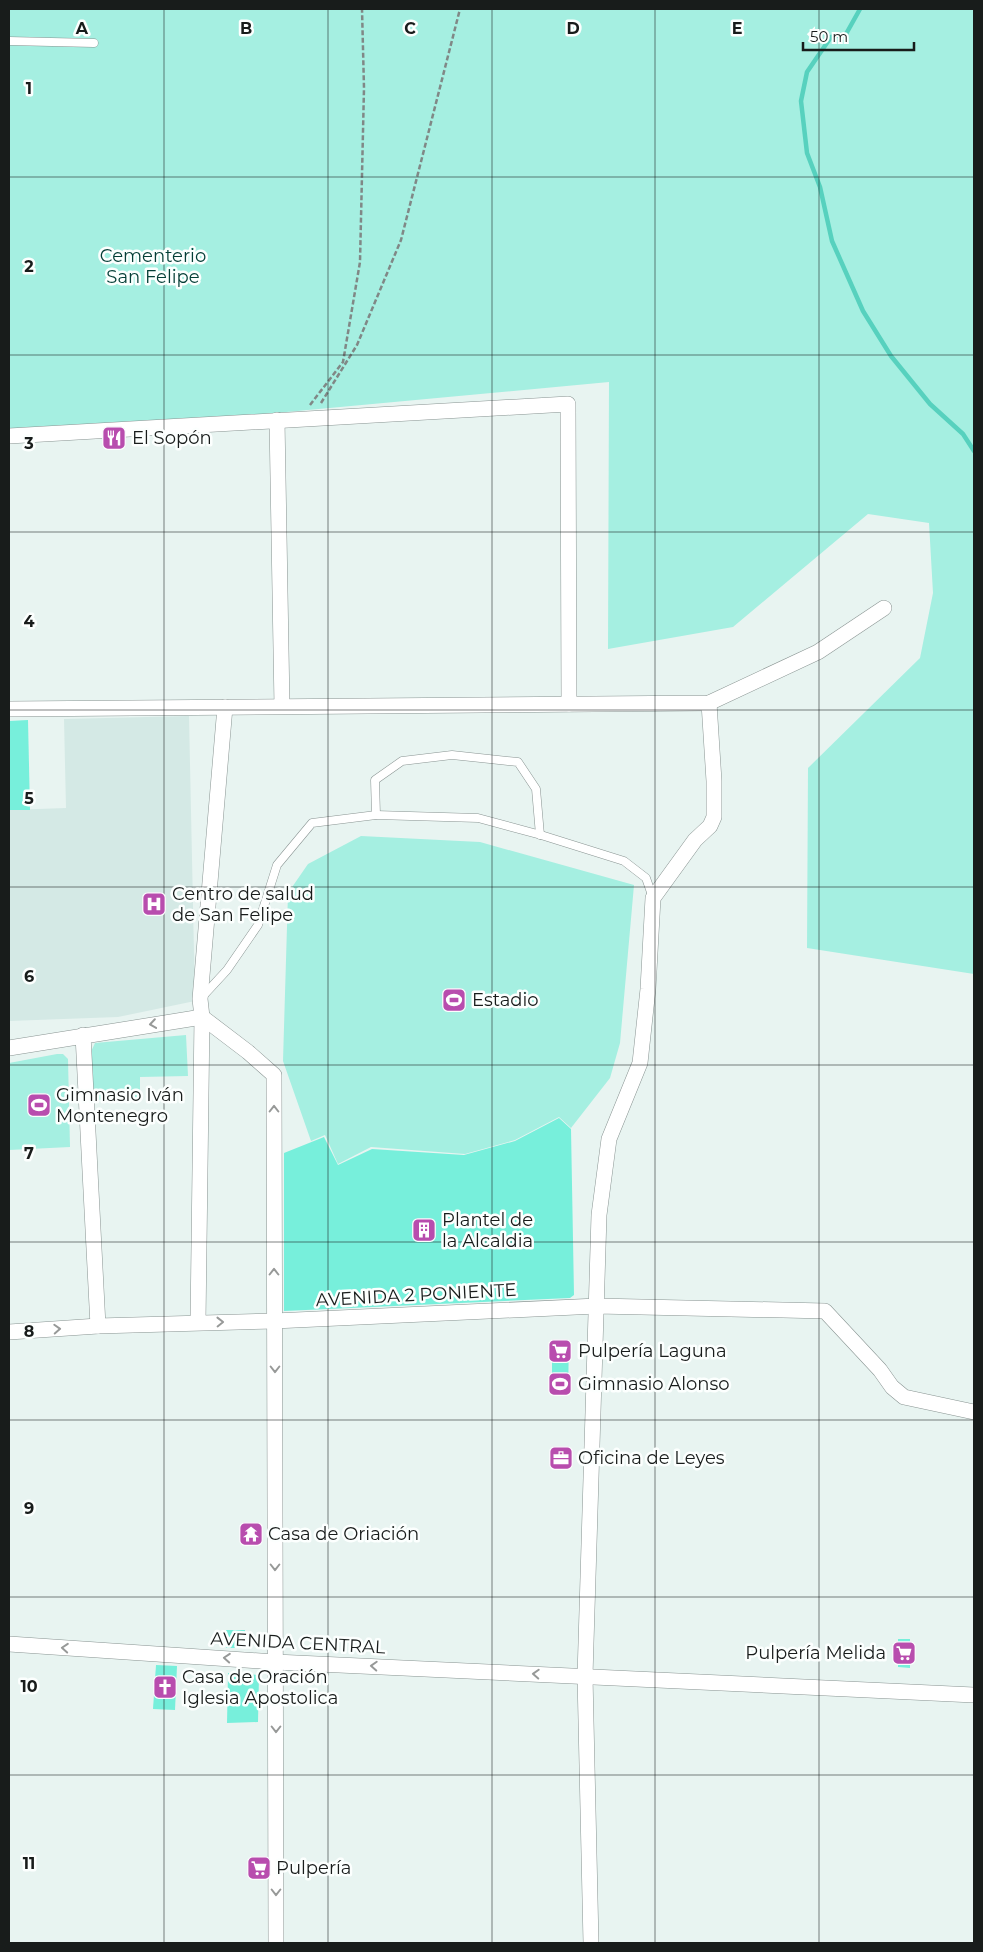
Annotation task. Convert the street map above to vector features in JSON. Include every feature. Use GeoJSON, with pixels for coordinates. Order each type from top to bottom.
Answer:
{"type":"FeatureCollection","features":[{"type":"Feature","properties":{"kind":"street"},"geometry":{"type":"LineString","coordinates":[[9,436],[568,404],[569,704]]}},
{"type":"Feature","properties":{"kind":"street"},"geometry":{"type":"LineString","coordinates":[[277,420],[282,706]]}},
{"type":"Feature","properties":{"kind":"street"},"geometry":{"type":"LineString","coordinates":[[9,709],[709,702],[818,652],[884,608]]}},
{"type":"Feature","properties":{"kind":"street"},"geometry":{"type":"LineString","coordinates":[[591,1943],[585,1676],[599,1215],[609,1140],[640,1063],[648,989],[653,898],[695,840],[710,826],[714,817],[714,781],[709,702]]}},
{"type":"Feature","properties":{"kind":"street"},"geometry":{"type":"LineString","coordinates":[[198,1322],[202,1017],[200,999],[225,707]]}},
{"type":"Feature","properties":{"kind":"street"},"geometry":{"type":"LineString","coordinates":[[9,1048],[202,1017],[248,1052],[274,1075],[276,1943]]}},
{"type":"Feature","properties":{"kind":"street"},"geometry":{"type":"LineString","coordinates":[[83,1036],[98,1326]]}},
{"type":"Feature","properties":{"kind":"street","name":"AVENIDA 2 PONIENTE"},"geometry":{"type":"LineString","coordinates":[[9,1332],[98,1326],[274,1321],[597,1306],[825,1311],[880,1370],[892,1387],[904,1397],[974,1412]]}},
{"type":"Feature","properties":{"kind":"street","name":"AVENIDA CENTRAL"},"geometry":{"type":"LineString","coordinates":[[9,1644],[275,1662],[974,1695]]}},
{"type":"Feature","properties":{"kind":"lane"},"geometry":{"type":"LineString","coordinates":[[9,41],[94,43]]}},
{"type":"Feature","properties":{"kind":"lane"},"geometry":{"type":"LineString","coordinates":[[376,815],[375,780],[402,761],[452,755],[518,762],[536,789],[540,835]]}},
{"type":"Feature","properties":{"kind":"lane"},"geometry":{"type":"LineString","coordinates":[[200,999],[227,970],[258,924],[278,865],[312,823],[376,815],[478,818],[624,861],[646,878],[653,898]]}},
{"type":"Feature","properties":{"kind":"path"},"geometry":{"type":"LineString","coordinates":[[305,419],[343,362],[360,262],[364,88],[362,9]]}},
{"type":"Feature","properties":{"kind":"path"},"geometry":{"type":"LineString","coordinates":[[305,419],[357,345],[401,240],[460,9]]}},
{"type":"Feature","properties":{"kind":"shaded area"},"geometry":{"type":"Polygon","coordinates":[[[189,716],[195,1001],[118,1017],[9,1021],[9,810],[66,808],[64,719],[189,716]]]}},
{"type":"Feature","properties":{"kind":"green space","name":"Cementerio San Felipe"},"geometry":{"type":"Polygon","coordinates":[[[9,9],[974,9],[974,974],[807,948],[808,768],[920,658],[933,593],[929,523],[868,514],[733,627],[608,649],[609,382],[232,417],[9,429],[9,9]]]}},
{"type":"Feature","properties":{"kind":"green space","name":"Estadio"},"geometry":{"type":"Polygon","coordinates":[[[361,836],[480,842],[634,885],[620,1043],[610,1078],[571,1128],[559,1117],[515,1140],[465,1154],[371,1147],[338,1164],[325,1135],[311,1141],[283,1061],[288,893],[308,864],[361,836]]]}},
{"type":"Feature","properties":{"kind":"green space"},"geometry":{"type":"Polygon","coordinates":[[[186,1035],[188,1076],[140,1077],[140,1099],[91,1100],[88,1058],[95,1043],[186,1035]]]}},
{"type":"Feature","properties":{"kind":"green space","name":"Gimnasio Iván Montenegro"},"geometry":{"type":"Polygon","coordinates":[[[63,1054],[68,1059],[70,1147],[9,1150],[9,1063],[63,1054]]]}},
{"type":"Feature","properties":{"kind":"building"},"geometry":{"type":"Polygon","coordinates":[[[28,720],[30,810],[9,810],[9,721],[28,720]]]}},
{"type":"Feature","properties":{"kind":"building","name":"Plantel de la Alcaldia"},"geometry":{"type":"Polygon","coordinates":[[[559,1118],[571,1129],[574,1295],[570,1298],[284,1311],[284,1153],[324,1137],[338,1165],[372,1149],[464,1155],[515,1141],[559,1118]]]}},
{"type":"Feature","properties":{"kind":"building"},"geometry":{"type":"Polygon","coordinates":[[[552,1343],[569,1343],[568,1392],[552,1393],[552,1343]]]}},
{"type":"Feature","properties":{"kind":"building"},"geometry":{"type":"Polygon","coordinates":[[[226,1630],[245,1630],[245,1648],[226,1648],[226,1630]]]}},
{"type":"Feature","properties":{"kind":"building","name":"Pulpería Melida"},"geometry":{"type":"Polygon","coordinates":[[[898,1639],[910,1639],[910,1668],[898,1667],[898,1639]]]}},
{"type":"Feature","properties":{"kind":"building","name":"Casa de Oración Iglesia Apostolica"},"geometry":{"type":"Polygon","coordinates":[[[156,1665],[177,1666],[175,1710],[153,1709],[156,1665]]]}},
{"type":"Feature","properties":{"kind":"building"},"geometry":{"type":"Polygon","coordinates":[[[228,1673],[259,1675],[258,1722],[227,1723],[228,1673]]]}},
{"type":"Feature","properties":{"kind":"waterway"},"geometry":{"type":"LineString","coordinates":[[860,9],[846,34],[831,37],[807,72],[801,101],[807,153],[820,187],[832,241],[863,311],[891,356],[930,404],[963,434],[974,451]]}},
{"type":"Feature","properties":{"kind":"place","name":"El Sopón"},"geometry":{"type":"Point","coordinates":[114,438]}},
{"type":"Feature","properties":{"kind":"place","name":"Centro de salud de San Felipe"},"geometry":{"type":"Point","coordinates":[154,904]}},
{"type":"Feature","properties":{"kind":"place","name":"Estadio"},"geometry":{"type":"Point","coordinates":[454,1000]}},
{"type":"Feature","properties":{"kind":"place","name":"Gimnasio Iván Montenegro"},"geometry":{"type":"Point","coordinates":[39,1105]}},
{"type":"Feature","properties":{"kind":"place","name":"Plantel de la Alcaldia"},"geometry":{"type":"Point","coordinates":[424,1230]}},
{"type":"Feature","properties":{"kind":"place","name":"Pulpería Laguna"},"geometry":{"type":"Point","coordinates":[560,1351]}},
{"type":"Feature","properties":{"kind":"place","name":"Gimnasio Alonso"},"geometry":{"type":"Point","coordinates":[560,1384]}},
{"type":"Feature","properties":{"kind":"place","name":"Oficina de Leyes"},"geometry":{"type":"Point","coordinates":[561,1458]}},
{"type":"Feature","properties":{"kind":"place","name":"Casa de Oriación"},"geometry":{"type":"Point","coordinates":[251,1534]}},
{"type":"Feature","properties":{"kind":"place","name":"Pulpería Melida"},"geometry":{"type":"Point","coordinates":[904,1653]}},
{"type":"Feature","properties":{"kind":"place","name":"Casa de Oración Iglesia Apostolica"},"geometry":{"type":"Point","coordinates":[165,1687]}},
{"type":"Feature","properties":{"kind":"place","name":"Pulpería"},"geometry":{"type":"Point","coordinates":[259,1868]}}]}
